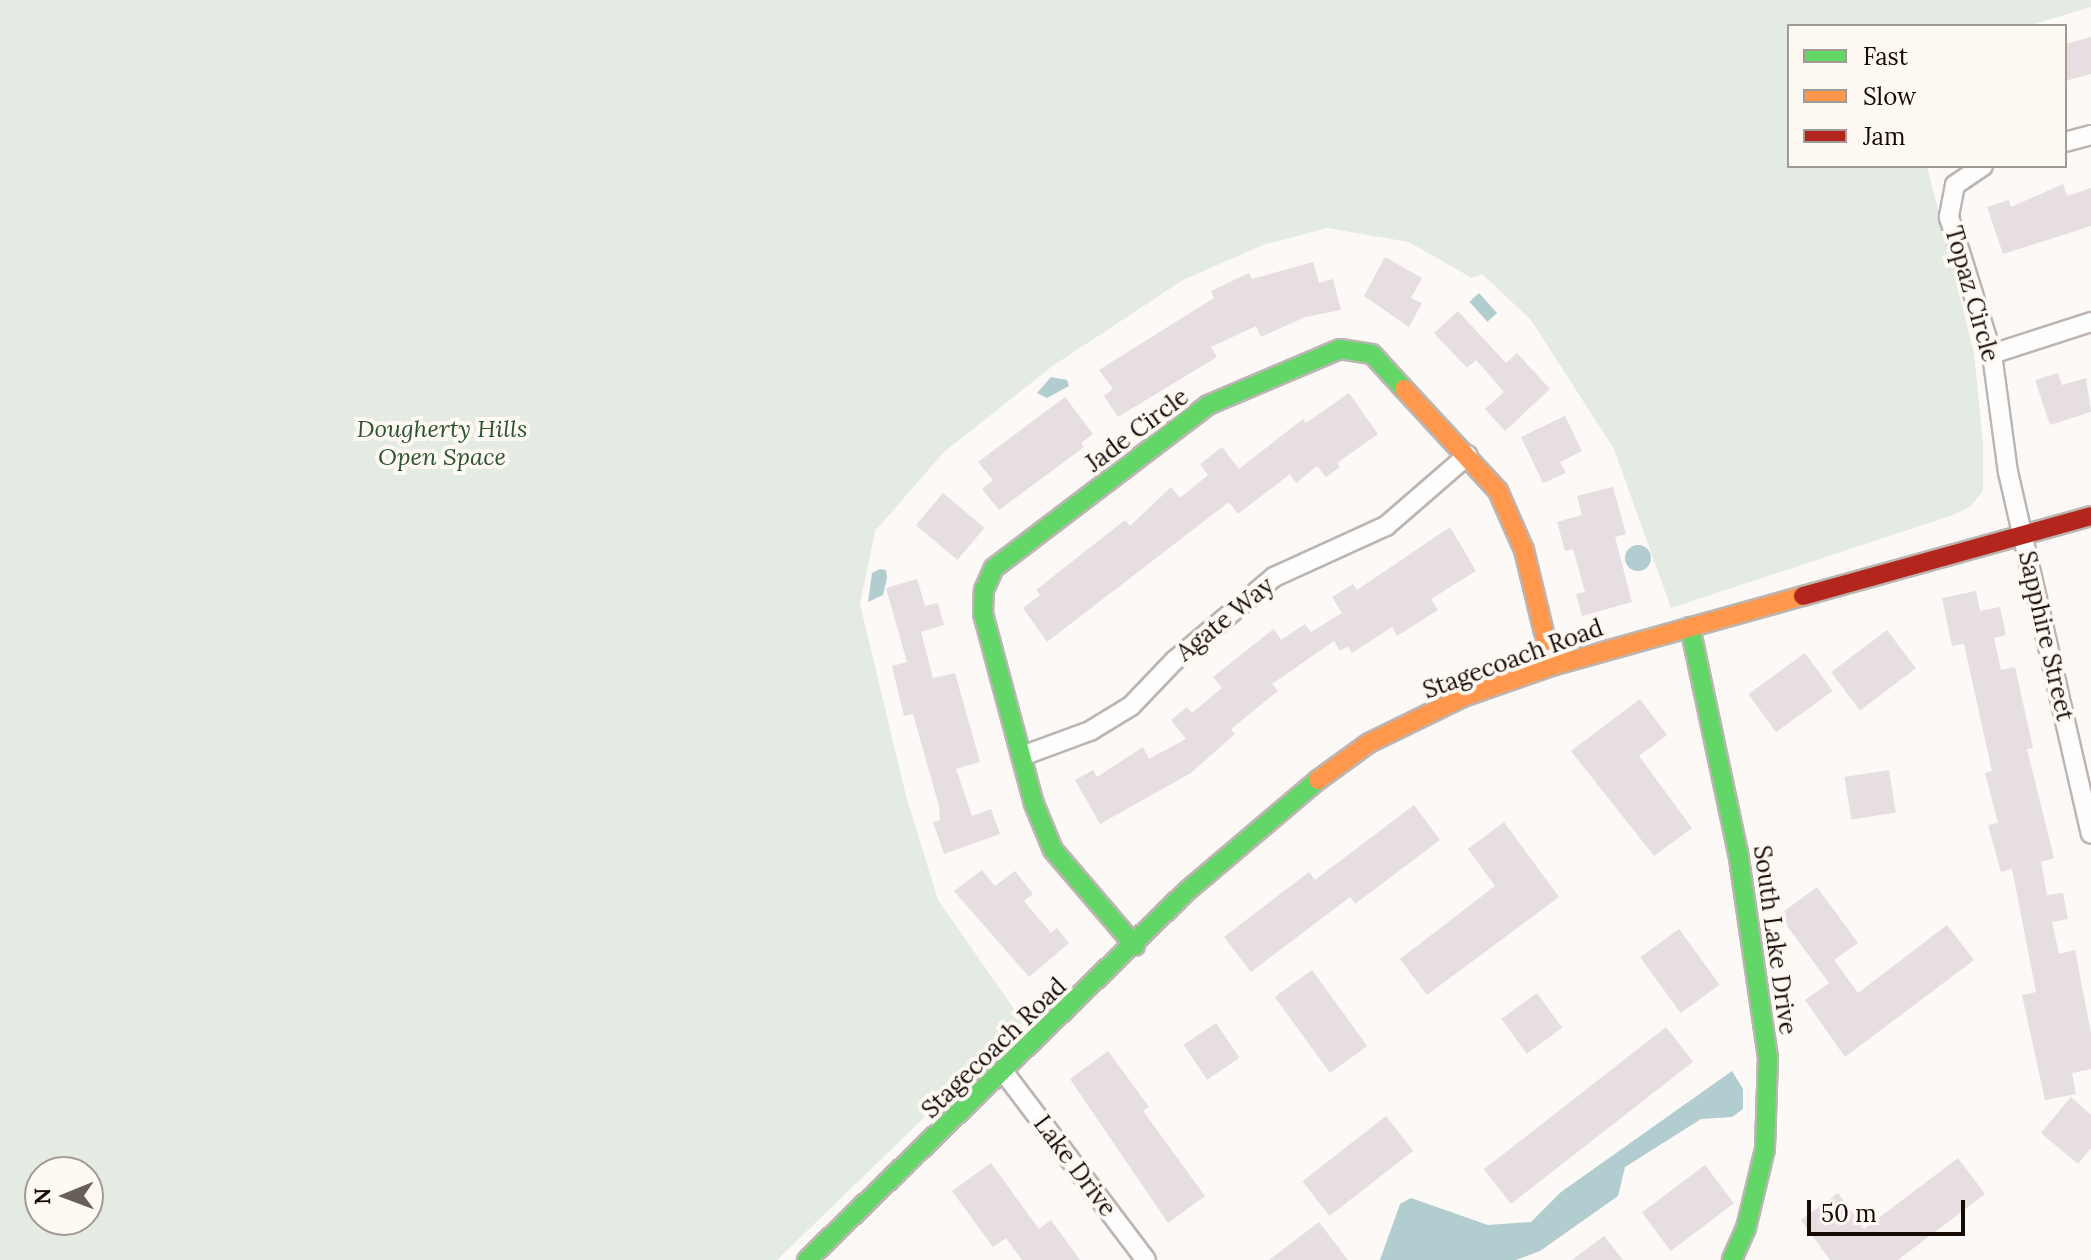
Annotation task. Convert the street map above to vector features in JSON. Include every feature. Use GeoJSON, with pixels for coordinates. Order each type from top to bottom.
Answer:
{"type":"FeatureCollection","features":[{"type":"Feature","properties":{"kind":"street"},"geometry":{"type":"LineString","coordinates":[[2067,141],[2091,135]]}},
{"type":"Feature","properties":{"kind":"street","name":"Topaz Circle"},"geometry":{"type":"LineString","coordinates":[[1980,168],[1955,185],[1949,217],[1992,354],[2008,472],[2022,532]]}},
{"type":"Feature","properties":{"kind":"street"},"geometry":{"type":"LineString","coordinates":[[1992,354],[2091,322]]}},
{"type":"Feature","properties":{"kind":"street","name":"Jade Circle"},"geometry":{"type":"LineString","coordinates":[[1135,946],[1053,850],[1022,756],[983,614],[984,590],[994,568],[1208,405],[1322,355],[1358,350],[1386,366],[1468,455],[1514,520],[1552,666]]}},
{"type":"Feature","properties":{"kind":"street","name":"Agate Way"},"geometry":{"type":"LineString","coordinates":[[1022,756],[1090,731],[1131,706],[1175,660],[1274,577],[1386,526],[1468,455]]}},
{"type":"Feature","properties":{"kind":"street","name":"Stagecoach Road"},"geometry":{"type":"LineString","coordinates":[[807,1260],[1271,815],[1369,743],[1463,697],[1552,666],[2022,532],[2091,516]]}},
{"type":"Feature","properties":{"kind":"street","name":"Sapphire Street"},"geometry":{"type":"LineString","coordinates":[[2022,532],[2091,834]]}},
{"type":"Feature","properties":{"kind":"street","name":"South Lake Drive"},"geometry":{"type":"LineString","coordinates":[[1690,627],[1738,852],[1768,1057],[1765,1149],[1746,1228],[1732,1260]]}},
{"type":"Feature","properties":{"kind":"street","name":"Lake Drive"},"geometry":{"type":"LineString","coordinates":[[1003,1071],[1146,1260]]}},
{"type":"Feature","properties":{"kind":"green space","name":"Dougherty Hills Open Space"},"geometry":{"type":"Polygon","coordinates":[[[0,0],[2091,0],[2091,7],[2035,24],[1787,24],[1787,168],[1928,168],[1974,353],[1983,444],[1983,491],[1970,507],[1953,515],[1671,608],[1614,449],[1531,320],[1482,274],[1472,278],[1409,242],[1327,228],[1263,245],[1183,280],[1054,365],[944,452],[875,531],[860,604],[906,796],[938,900],[1023,1022],[777,1260],[0,1260],[0,0]]]}},
{"type":"Feature","properties":{"kind":"water"},"geometry":{"type":"Polygon","coordinates":[[[1479,293],[1497,313],[1487,322],[1469,302],[1479,293]]]}},
{"type":"Feature","properties":{"kind":"water"},"geometry":{"type":"Polygon","coordinates":[[[1051,377],[1067,380],[1069,386],[1047,398],[1037,393],[1051,377]]]}},
{"type":"Feature","properties":{"kind":"water"},"geometry":{"type":"Polygon","coordinates":[[[1638,545],[1647,549],[1651,558],[1647,567],[1638,571],[1629,567],[1625,558],[1629,549],[1638,545]]]}},
{"type":"Feature","properties":{"kind":"water"},"geometry":{"type":"Polygon","coordinates":[[[886,570],[887,578],[883,595],[868,602],[872,573],[886,570]]]}},
{"type":"Feature","properties":{"kind":"water"},"geometry":{"type":"Polygon","coordinates":[[[1732,1071],[1743,1089],[1743,1109],[1732,1117],[1701,1119],[1625,1167],[1618,1196],[1540,1251],[1516,1260],[1380,1260],[1400,1204],[1411,1198],[1488,1225],[1531,1222],[1561,1192],[1732,1071]]]}},
{"type":"Feature","properties":{"kind":"building"},"geometry":{"type":"Polygon","coordinates":[[[2091,37],[2091,74],[2067,80],[2067,43],[2091,37]]]}},
{"type":"Feature","properties":{"kind":"building"},"geometry":{"type":"Polygon","coordinates":[[[2063,184],[2067,196],[2091,188],[2091,226],[2003,254],[1987,207],[2009,200],[2011,207],[2063,184]]]}},
{"type":"Feature","properties":{"kind":"building"},"geometry":{"type":"Polygon","coordinates":[[[1385,257],[1422,278],[1411,298],[1422,303],[1409,327],[1364,296],[1385,257]]]}},
{"type":"Feature","properties":{"kind":"building"},"geometry":{"type":"Polygon","coordinates":[[[1313,262],[1319,283],[1333,279],[1341,310],[1305,317],[1261,337],[1256,326],[1211,347],[1217,357],[1118,417],[1104,396],[1113,389],[1099,370],[1214,298],[1211,291],[1249,273],[1252,279],[1313,262]]]}},
{"type":"Feature","properties":{"kind":"building"},"geometry":{"type":"Polygon","coordinates":[[[1458,311],[1506,363],[1517,353],[1550,389],[1505,431],[1485,409],[1504,392],[1476,360],[1467,368],[1434,333],[1458,311]]]}},
{"type":"Feature","properties":{"kind":"building"},"geometry":{"type":"Polygon","coordinates":[[[2058,373],[2062,385],[2086,378],[2091,412],[2050,425],[2035,380],[2058,373]]]}},
{"type":"Feature","properties":{"kind":"building"},"geometry":{"type":"Polygon","coordinates":[[[1349,393],[1378,434],[1337,463],[1340,467],[1326,477],[1317,466],[1296,483],[1290,474],[1238,514],[1229,502],[1047,642],[1023,608],[1040,595],[1036,590],[1125,520],[1130,526],[1171,487],[1180,498],[1208,475],[1200,464],[1222,447],[1239,469],[1303,419],[1306,423],[1349,393]]]}},
{"type":"Feature","properties":{"kind":"building"},"geometry":{"type":"Polygon","coordinates":[[[1065,397],[1093,434],[1081,443],[1084,447],[999,510],[982,489],[993,480],[978,462],[1065,397]]]}},
{"type":"Feature","properties":{"kind":"building"},"geometry":{"type":"Polygon","coordinates":[[[1565,416],[1582,451],[1560,462],[1566,473],[1543,483],[1521,437],[1565,416]]]}},
{"type":"Feature","properties":{"kind":"building"},"geometry":{"type":"Polygon","coordinates":[[[1613,487],[1626,534],[1615,537],[1632,602],[1582,616],[1576,594],[1585,592],[1573,549],[1565,551],[1557,522],[1582,515],[1577,496],[1613,487]]]}},
{"type":"Feature","properties":{"kind":"building"},"geometry":{"type":"Polygon","coordinates":[[[943,493],[984,528],[957,560],[916,525],[943,493]]]}},
{"type":"Feature","properties":{"kind":"building"},"geometry":{"type":"Polygon","coordinates":[[[1450,527],[1476,571],[1431,599],[1438,610],[1397,636],[1392,627],[1352,653],[1348,646],[1340,651],[1334,641],[1272,684],[1278,691],[1231,729],[1235,734],[1191,773],[1100,824],[1075,780],[1093,770],[1097,777],[1143,747],[1149,759],[1186,739],[1171,720],[1187,707],[1192,713],[1222,688],[1213,677],[1274,629],[1281,640],[1305,624],[1311,632],[1342,613],[1332,597],[1353,584],[1357,590],[1450,527]]]}},
{"type":"Feature","properties":{"kind":"building"},"geometry":{"type":"Polygon","coordinates":[[[917,579],[925,606],[938,603],[944,625],[921,632],[933,678],[955,673],[980,762],[956,769],[972,816],[991,809],[1000,834],[944,854],[933,822],[940,820],[939,806],[913,714],[904,716],[892,666],[907,662],[886,588],[917,579]]]}},
{"type":"Feature","properties":{"kind":"building"},"geometry":{"type":"Polygon","coordinates":[[[1976,591],[1980,611],[2000,607],[2006,635],[1994,638],[2001,670],[2015,667],[2033,748],[2027,749],[2054,858],[2041,862],[2047,895],[2063,893],[2068,919],[2052,922],[2059,954],[2075,950],[2091,1033],[2091,1069],[2072,1073],[2076,1094],[2045,1100],[2022,995],[2036,992],[2012,869],[2001,872],[1988,825],[1998,823],[1985,773],[1992,771],[1964,644],[1952,646],[1942,598],[1976,591]]]}},
{"type":"Feature","properties":{"kind":"building"},"geometry":{"type":"Polygon","coordinates":[[[1887,630],[1916,668],[1860,710],[1831,672],[1887,630]]]}},
{"type":"Feature","properties":{"kind":"building"},"geometry":{"type":"Polygon","coordinates":[[[1805,653],[1833,691],[1776,732],[1748,694],[1805,653]]]}},
{"type":"Feature","properties":{"kind":"building"},"geometry":{"type":"Polygon","coordinates":[[[1640,699],[1667,735],[1639,756],[1692,828],[1654,856],[1571,751],[1640,699]]]}},
{"type":"Feature","properties":{"kind":"building"},"geometry":{"type":"Polygon","coordinates":[[[1889,770],[1896,812],[1851,820],[1845,777],[1889,770]]]}},
{"type":"Feature","properties":{"kind":"building"},"geometry":{"type":"Polygon","coordinates":[[[1414,805],[1440,840],[1355,904],[1350,897],[1251,972],[1224,937],[1309,872],[1315,880],[1414,805]]]}},
{"type":"Feature","properties":{"kind":"building"},"geometry":{"type":"Polygon","coordinates":[[[1504,822],[1559,897],[1427,995],[1400,959],[1495,886],[1468,849],[1504,822]]]}},
{"type":"Feature","properties":{"kind":"building"},"geometry":{"type":"Polygon","coordinates":[[[982,870],[995,886],[1015,871],[1033,894],[1024,901],[1051,933],[1057,928],[1069,943],[1029,977],[954,891],[982,870]]]}},
{"type":"Feature","properties":{"kind":"building"},"geometry":{"type":"Polygon","coordinates":[[[1817,887],[1858,943],[1834,960],[1858,993],[1947,925],[1974,960],[1845,1057],[1805,1000],[1829,983],[1779,915],[1817,887]]]}},
{"type":"Feature","properties":{"kind":"building"},"geometry":{"type":"Polygon","coordinates":[[[1679,929],[1720,985],[1681,1013],[1640,957],[1679,929]]]}},
{"type":"Feature","properties":{"kind":"building"},"geometry":{"type":"Polygon","coordinates":[[[1312,970],[1367,1046],[1330,1073],[1275,997],[1312,970]]]}},
{"type":"Feature","properties":{"kind":"building"},"geometry":{"type":"Polygon","coordinates":[[[1537,993],[1562,1028],[1527,1054],[1501,1019],[1537,993]]]}},
{"type":"Feature","properties":{"kind":"building"},"geometry":{"type":"Polygon","coordinates":[[[1216,1023],[1239,1058],[1207,1080],[1184,1045],[1216,1023]]]}},
{"type":"Feature","properties":{"kind":"building"},"geometry":{"type":"Polygon","coordinates":[[[1666,1027],[1693,1062],[1511,1204],[1484,1169],[1666,1027]]]}},
{"type":"Feature","properties":{"kind":"building"},"geometry":{"type":"Polygon","coordinates":[[[1108,1051],[1149,1107],[1143,1111],[1205,1196],[1168,1223],[1070,1079],[1108,1051]]]}},
{"type":"Feature","properties":{"kind":"building"},"geometry":{"type":"Polygon","coordinates":[[[2071,1097],[2091,1115],[2091,1148],[2078,1164],[2041,1133],[2071,1097]]]}},
{"type":"Feature","properties":{"kind":"building"},"geometry":{"type":"Polygon","coordinates":[[[1386,1116],[1413,1151],[1330,1216],[1302,1181],[1386,1116]]]}},
{"type":"Feature","properties":{"kind":"building"},"geometry":{"type":"Polygon","coordinates":[[[1958,1158],[1985,1194],[1898,1260],[1830,1260],[1801,1220],[1838,1193],[1864,1229],[1958,1158]]]}},
{"type":"Feature","properties":{"kind":"building"},"geometry":{"type":"Polygon","coordinates":[[[991,1163],[1039,1229],[1051,1220],[1080,1260],[1022,1260],[1006,1238],[993,1247],[952,1191],[991,1163]]]}},
{"type":"Feature","properties":{"kind":"building"},"geometry":{"type":"Polygon","coordinates":[[[1705,1165],[1734,1203],[1671,1251],[1642,1213],[1705,1165]]]}},
{"type":"Feature","properties":{"kind":"building"},"geometry":{"type":"Polygon","coordinates":[[[1319,1222],[1348,1260],[1269,1260],[1319,1222]]]}},
{"type":"Feature","properties":{"kind":"building"},"geometry":{"type":"Polygon","coordinates":[[[1604,1236],[1623,1260],[1572,1260],[1604,1236]]]}},
{"type":"Feature","properties":{"kind":"traffic: fast"},"geometry":{"type":"LineString","coordinates":[[1135,946],[1053,850],[1034,804],[983,614],[984,590],[994,568],[1208,405],[1340,349],[1372,354],[1404,389]]}},
{"type":"Feature","properties":{"kind":"traffic: fast"},"geometry":{"type":"LineString","coordinates":[[1690,627],[1738,852],[1768,1057],[1765,1149],[1746,1228],[1732,1260]]}},
{"type":"Feature","properties":{"kind":"traffic: fast"},"geometry":{"type":"LineString","coordinates":[[807,1260],[1187,891],[1318,780]]}},
{"type":"Feature","properties":{"kind":"traffic: slow"},"geometry":{"type":"LineString","coordinates":[[1404,389],[1498,491],[1524,550],[1552,666]]}},
{"type":"Feature","properties":{"kind":"traffic: slow"},"geometry":{"type":"LineString","coordinates":[[1318,780],[1369,743],[1463,697],[1552,666],[1803,596]]}},
{"type":"Feature","properties":{"kind":"traffic: jam"},"geometry":{"type":"LineString","coordinates":[[1803,596],[2091,516]]}}]}
